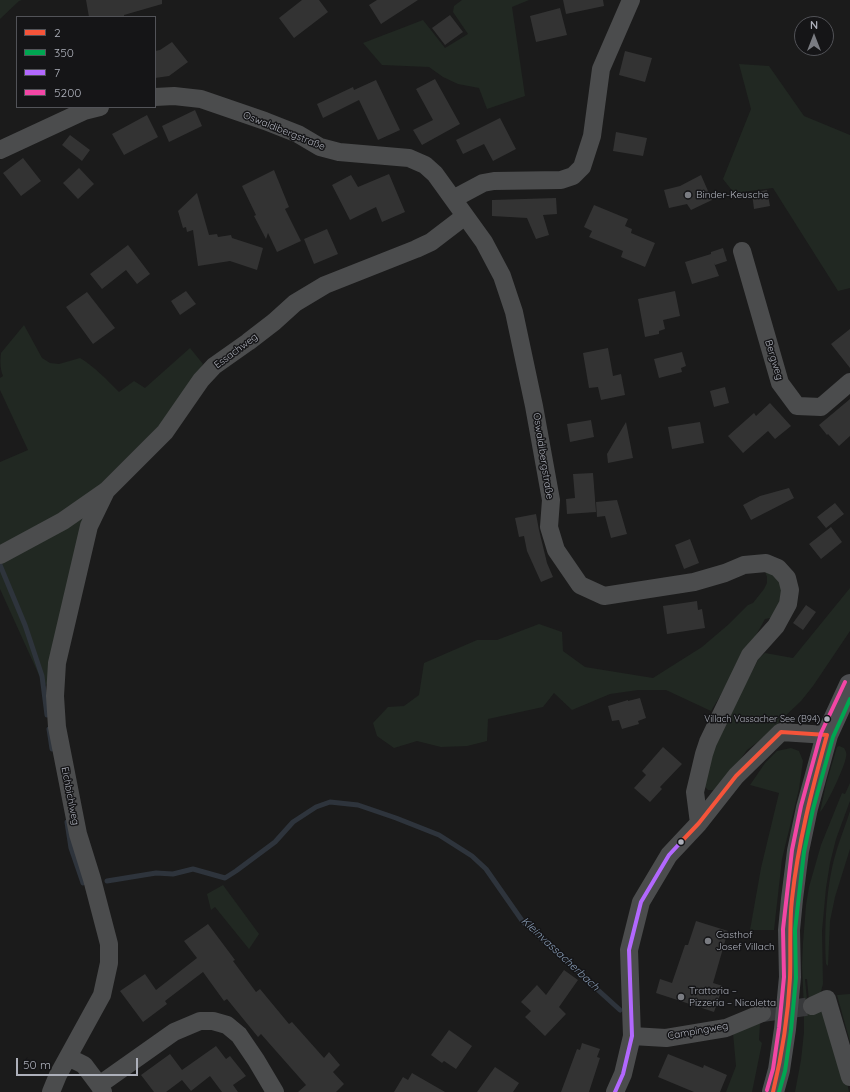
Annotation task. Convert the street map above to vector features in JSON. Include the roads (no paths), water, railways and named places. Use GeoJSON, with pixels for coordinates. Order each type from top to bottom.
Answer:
{"type":"FeatureCollection","features":[{"type":"Feature","properties":{"kind":"main road"},"geometry":{"type":"LineString","coordinates":[[773,1092],[779,1070],[785,1029],[790,977],[789,930],[798,851],[807,808],[827,736],[850,685]]}},
{"type":"Feature","properties":{"kind":"street"},"geometry":{"type":"LineString","coordinates":[[453,199],[483,183],[494,181],[561,180],[573,176],[582,167],[592,136],[601,69],[631,0]]}},
{"type":"Feature","properties":{"kind":"street","name":"Oswaldibergstraße"},"geometry":{"type":"LineString","coordinates":[[156,97],[174,96],[201,99],[266,121],[298,134],[320,146],[339,152],[409,158],[425,165],[435,174],[484,242],[502,276],[514,312],[534,406],[551,500],[549,527],[556,550],[580,585],[604,596],[694,582],[725,573],[744,565],[766,563],[778,568],[787,578],[790,590],[788,604],[776,626],[750,655],[708,742],[694,792],[699,823]]}},
{"type":"Feature","properties":{"kind":"street"},"geometry":{"type":"LineString","coordinates":[[0,150],[84,111],[96,108]]}},
{"type":"Feature","properties":{"kind":"street","name":"Essachweg"},"geometry":{"type":"LineString","coordinates":[[0,555],[63,521],[106,491],[165,432],[201,380],[214,366],[274,322],[295,303],[325,285],[416,250],[431,242],[465,216]]}},
{"type":"Feature","properties":{"kind":"street","name":"Bergweg"},"geometry":{"type":"LineString","coordinates":[[742,251],[780,383],[797,406],[821,407],[850,382]]}},
{"type":"Feature","properties":{"kind":"street","name":"Eichbichlweg"},"geometry":{"type":"LineString","coordinates":[[51,1092],[58,1075],[102,995],[109,963],[109,944],[92,879],[78,834],[57,727],[55,696],[57,663],[89,526],[106,491]]}},
{"type":"Feature","properties":{"kind":"street"},"geometry":{"type":"LineString","coordinates":[[615,1092],[623,1074],[632,1036],[629,950],[641,902],[669,855],[699,823],[736,776],[782,732],[827,736]]}},
{"type":"Feature","properties":{"kind":"street"},"geometry":{"type":"LineString","coordinates":[[812,1006],[827,998],[850,1077]]}},
{"type":"Feature","properties":{"kind":"street","name":"Campingweg"},"geometry":{"type":"LineString","coordinates":[[632,1036],[666,1038],[726,1028],[762,1013]]}},
{"type":"Feature","properties":{"kind":"street"},"geometry":{"type":"LineString","coordinates":[[68,1057],[84,1065],[101,1089],[174,1032],[200,1021],[213,1021],[227,1025],[239,1035],[256,1060],[274,1092]]}},
{"type":"Feature","properties":{"kind":"waterway"},"geometry":{"type":"LineString","coordinates":[[0,565],[25,625],[42,676],[47,715]]}},
{"type":"Feature","properties":{"kind":"waterway"},"geometry":{"type":"LineString","coordinates":[[49,729],[52,749]]}},
{"type":"Feature","properties":{"kind":"waterway","name":"Kleinvassacherbach"},"geometry":{"type":"LineString","coordinates":[[107,881],[156,873],[173,874],[193,869],[225,878],[275,842],[293,822],[316,807],[330,802],[358,805],[439,835],[472,856],[486,869],[523,922],[620,1010]]}},
{"type":"Feature","properties":{"kind":"waterway"},"geometry":{"type":"LineString","coordinates":[[67,822],[71,848],[83,883]]}},
{"type":"Feature","properties":{"kind":"tunnel"},"geometry":{"type":"LineString","coordinates":[[762,1013],[812,1006]]}},
{"type":"Feature","properties":{"kind":"place","name":"Binder-Keusche"},"geometry":{"type":"Point","coordinates":[688,195]}},
{"type":"Feature","properties":{"kind":"place","name":"Villach Vassacher See (B94)"},"geometry":{"type":"Point","coordinates":[827,719]}},
{"type":"Feature","properties":{"kind":"place","name":"Gasthof Josef Villach"},"geometry":{"type":"Point","coordinates":[708,941]}},
{"type":"Feature","properties":{"kind":"place","name":"Trattoria – Pizzeria – Nicoletta"},"geometry":{"type":"Point","coordinates":[681,997]}}]}
